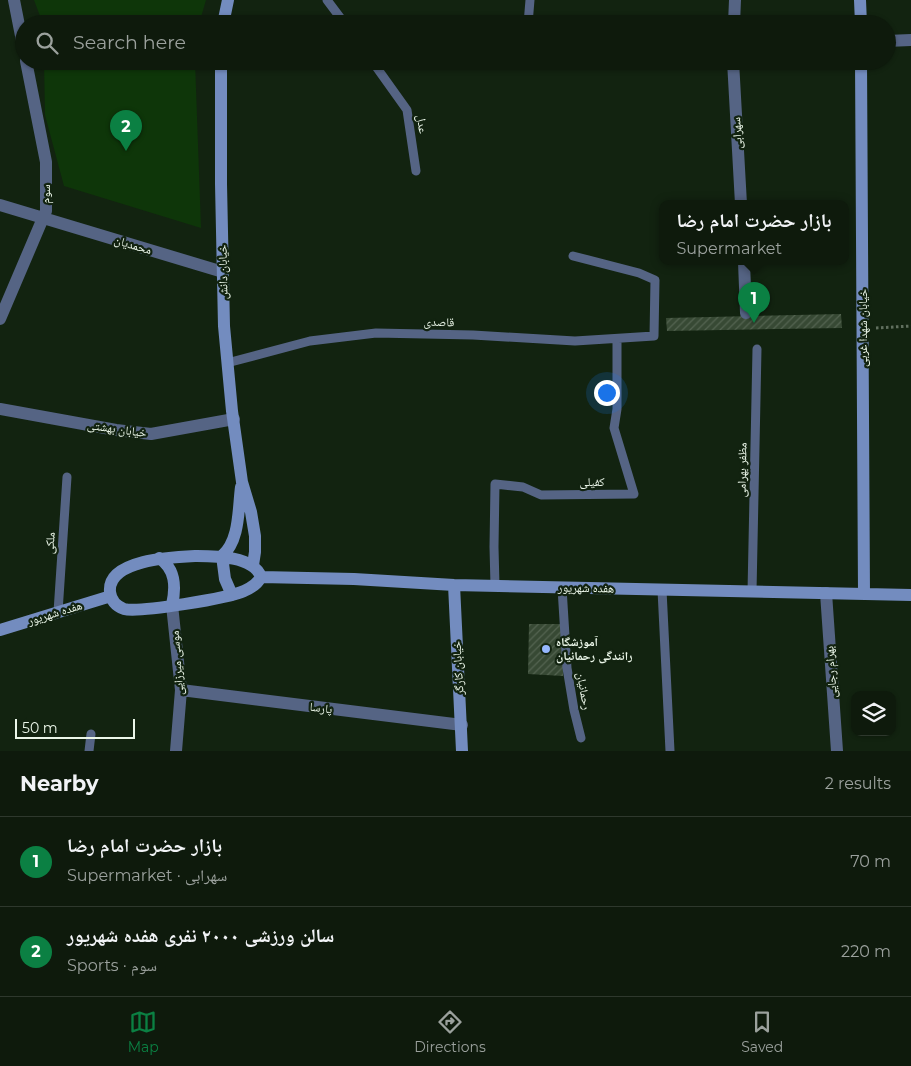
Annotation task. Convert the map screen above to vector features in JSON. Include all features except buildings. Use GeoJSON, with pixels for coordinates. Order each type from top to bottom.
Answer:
{"type":"FeatureCollection","features":[{"type":"Feature","properties":{"kind":"main road"},"geometry":{"type":"LineString","coordinates":[[225,15],[228,0]]}},
{"type":"Feature","properties":{"kind":"main road"},"geometry":{"type":"LineString","coordinates":[[860,0],[861,15]]}},
{"type":"Feature","properties":{"kind":"main road","name":"خیابان دانش"},"geometry":{"type":"LineString","coordinates":[[221,70],[224,326],[242,482]]}},
{"type":"Feature","properties":{"kind":"main road","name":"خیابان شهدا غربی"},"geometry":{"type":"LineString","coordinates":[[861,70],[864,594]]}},
{"type":"Feature","properties":{"kind":"main road"},"geometry":{"type":"LineString","coordinates":[[232,595],[225,579],[222,556],[232,544],[236,529],[242,482]]}},
{"type":"Feature","properties":{"kind":"main road"},"geometry":{"type":"LineString","coordinates":[[242,482],[254,536],[255,552],[253,566]]}},
{"type":"Feature","properties":{"kind":"main road"},"geometry":{"type":"LineString","coordinates":[[222,556],[256,567],[261,577],[258,582],[244,592],[232,595],[148,609],[124,609],[114,602],[111,596],[110,587],[117,575],[147,560],[222,556]]}},
{"type":"Feature","properties":{"kind":"main road"},"geometry":{"type":"LineString","coordinates":[[159,558],[169,567],[172,573],[174,593],[172,605]]}},
{"type":"Feature","properties":{"kind":"main road","name":"هفده شهریور"},"geometry":{"type":"LineString","coordinates":[[261,577],[562,588],[911,595]]}},
{"type":"Feature","properties":{"kind":"main road","name":"خیابان کارگر"},"geometry":{"type":"LineString","coordinates":[[454,585],[462,751]]}},
{"type":"Feature","properties":{"kind":"main road","name":"هفده شهریور"},"geometry":{"type":"LineString","coordinates":[[0,630],[111,596]]}},
{"type":"Feature","properties":{"kind":"street"},"geometry":{"type":"LineString","coordinates":[[14,0],[17,15]]}},
{"type":"Feature","properties":{"kind":"street"},"geometry":{"type":"LineString","coordinates":[[734,15],[735,0]]}},
{"type":"Feature","properties":{"kind":"street"},"geometry":{"type":"LineString","coordinates":[[896,41],[911,40]]}},
{"type":"Feature","properties":{"kind":"street","name":"سوم"},"geometry":{"type":"LineString","coordinates":[[0,320],[46,211],[46,162],[28,70]]}},
{"type":"Feature","properties":{"kind":"street","name":"سهرابی"},"geometry":{"type":"LineString","coordinates":[[734,70],[741,200]]}},
{"type":"Feature","properties":{"kind":"street","name":"محمدیان"},"geometry":{"type":"LineString","coordinates":[[0,205],[223,272]]}},
{"type":"Feature","properties":{"kind":"street"},"geometry":{"type":"LineString","coordinates":[[744,265],[746,313]]}},
{"type":"Feature","properties":{"kind":"street","name":"خیابان بهشتی"},"geometry":{"type":"LineString","coordinates":[[0,409],[116,430],[151,434],[234,419]]}},
{"type":"Feature","properties":{"kind":"street","name":"بهرام رجایی"},"geometry":{"type":"LineString","coordinates":[[826,593],[837,751]]}},
{"type":"Feature","properties":{"kind":"street","name":"موسی میرزایی"},"geometry":{"type":"LineString","coordinates":[[172,605],[181,690],[176,751]]}},
{"type":"Feature","properties":{"kind":"street","name":"پارسا"},"geometry":{"type":"LineString","coordinates":[[181,690],[462,725]]}},
{"type":"Feature","properties":{"kind":"lane"},"geometry":{"type":"LineString","coordinates":[[327,0],[338,15]]}},
{"type":"Feature","properties":{"kind":"lane"},"geometry":{"type":"LineString","coordinates":[[529,15],[530,0]]}},
{"type":"Feature","properties":{"kind":"lane","name":"عدل"},"geometry":{"type":"LineString","coordinates":[[378,70],[407,110],[416,171]]}},
{"type":"Feature","properties":{"kind":"lane","name":"قاصدی"},"geometry":{"type":"LineString","coordinates":[[228,363],[310,340],[376,333],[473,335],[575,341],[654,336],[655,280],[639,273],[573,256]]}},
{"type":"Feature","properties":{"kind":"lane","name":"کفیلی"},"geometry":{"type":"LineString","coordinates":[[495,586],[495,484],[523,486],[541,495],[634,494],[614,428],[617,409],[617,339]]}},
{"type":"Feature","properties":{"kind":"lane","name":"مظفر بهرامی"},"geometry":{"type":"LineString","coordinates":[[752,592],[757,349]]}},
{"type":"Feature","properties":{"kind":"lane","name":"ملکی"},"geometry":{"type":"LineString","coordinates":[[58,612],[67,477]]}},
{"type":"Feature","properties":{"kind":"lane","name":"رحمانیان"},"geometry":{"type":"LineString","coordinates":[[562,588],[567,668],[581,738]]}},
{"type":"Feature","properties":{"kind":"lane"},"geometry":{"type":"LineString","coordinates":[[662,590],[670,751]]}},
{"type":"Feature","properties":{"kind":"lane"},"geometry":{"type":"LineString","coordinates":[[89,751],[91,734]]}},
{"type":"Feature","properties":{"kind":"path"},"geometry":{"type":"LineString","coordinates":[[862,328],[911,326]]}},
{"type":"Feature","properties":{"kind":"green space"},"geometry":{"type":"Polygon","coordinates":[[[34,0],[206,0],[202,15],[40,15],[34,0]]]}},
{"type":"Feature","properties":{"kind":"green space"},"geometry":{"type":"Polygon","coordinates":[[[44,70],[195,70],[201,228],[64,186],[45,115],[44,70]]]}},
{"type":"Feature","properties":{"kind":"place","name":"سالن ورزشی ۲۰۰۰ نفری هفده شهریور"},"geometry":{"type":"Point","coordinates":[126,151]}},
{"type":"Feature","properties":{"kind":"place","name":"بازار حضرت امام رضا"},"geometry":{"type":"Point","coordinates":[754,323]}},
{"type":"Feature","properties":{"kind":"place","name":"آموزشگاه رانندگی رحمانیان"},"geometry":{"type":"Point","coordinates":[546,649]}}]}
